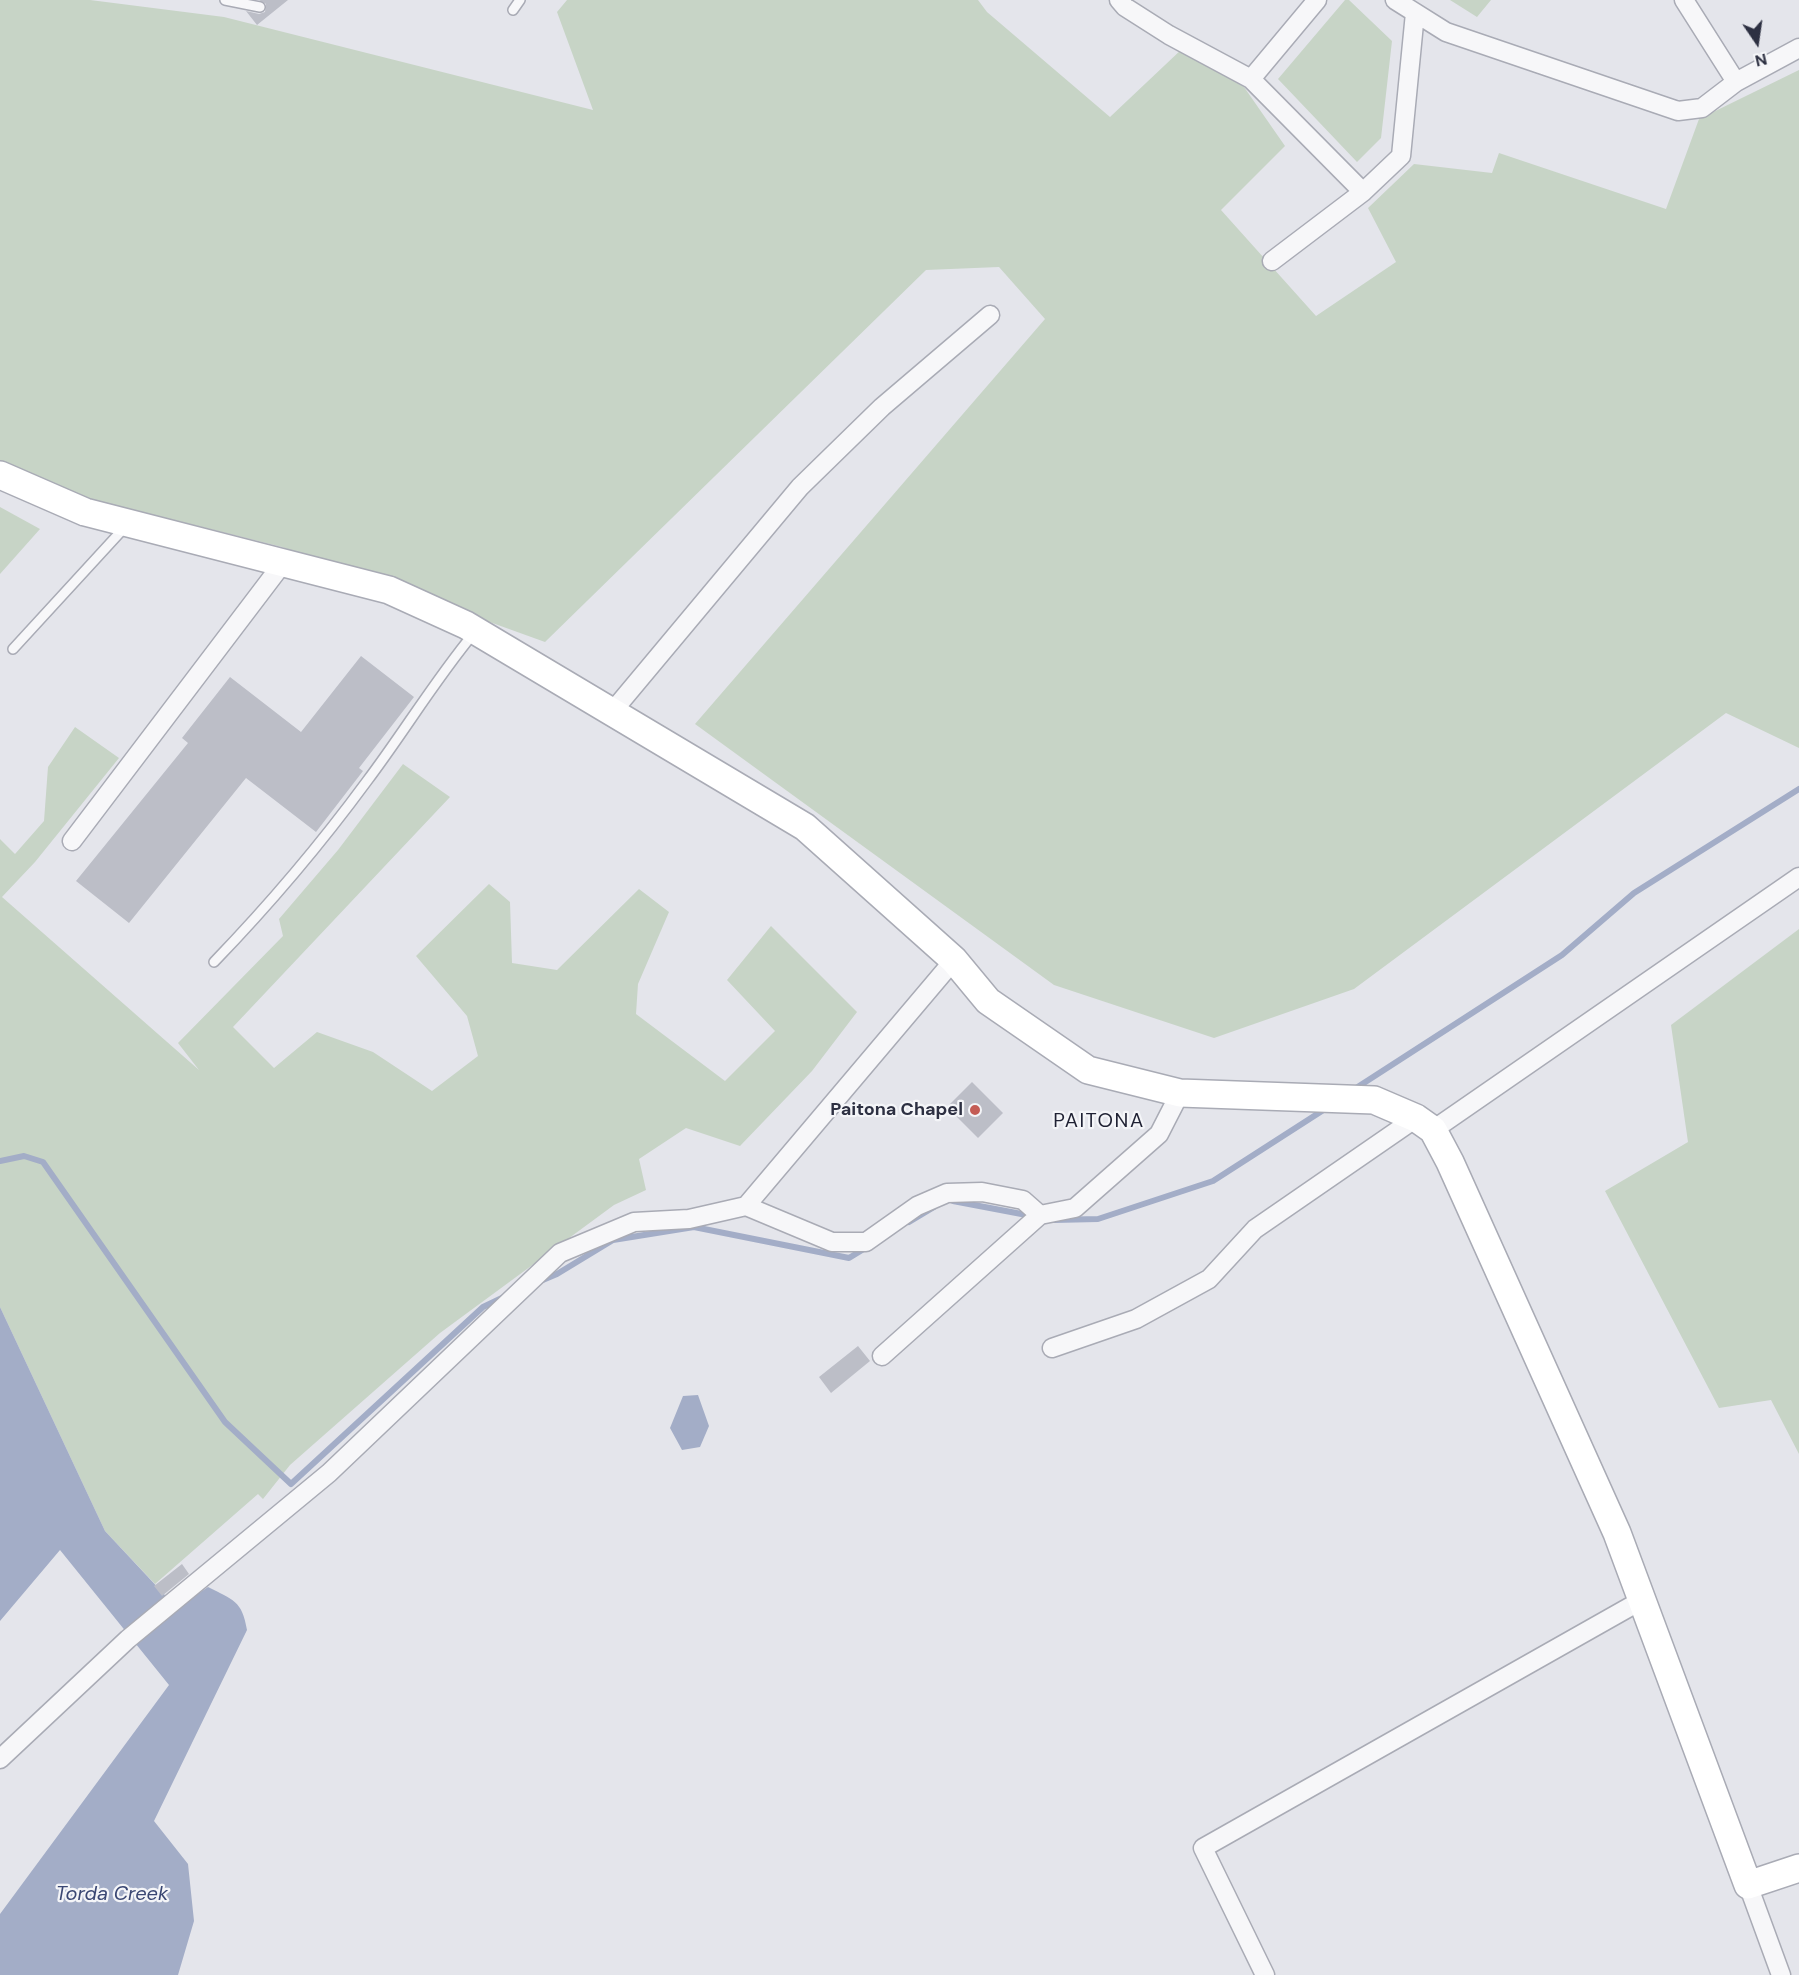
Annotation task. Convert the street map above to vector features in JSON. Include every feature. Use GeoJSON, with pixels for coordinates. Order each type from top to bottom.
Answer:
{"type":"FeatureCollection","features":[{"type":"Feature","properties":{"kind":"street"},"geometry":{"type":"LineString","coordinates":[[1119,0],[1125,7],[1169,35],[1251,79],[1363,192]]}},
{"type":"Feature","properties":{"kind":"street"},"geometry":{"type":"LineString","coordinates":[[1251,79],[1317,0]]}},
{"type":"Feature","properties":{"kind":"street"},"geometry":{"type":"LineString","coordinates":[[1395,0],[1446,32],[1678,111],[1702,108],[1736,82],[1799,48]]}},
{"type":"Feature","properties":{"kind":"street"},"geometry":{"type":"LineString","coordinates":[[1684,0],[1736,82]]}},
{"type":"Feature","properties":{"kind":"street"},"geometry":{"type":"LineString","coordinates":[[1272,261],[1363,192],[1401,156],[1415,13]]}},
{"type":"Feature","properties":{"kind":"street"},"geometry":{"type":"LineString","coordinates":[[612,712],[800,488],[882,407],[990,315]]}},
{"type":"Feature","properties":{"kind":"street"},"geometry":{"type":"LineString","coordinates":[[0,475],[85,512],[389,590],[476,631],[805,827],[954,960],[988,1001],[1088,1070],[1180,1093],[1374,1100],[1425,1124],[1450,1162],[1617,1533],[1781,1975]]}},
{"type":"Feature","properties":{"kind":"street"},"geometry":{"type":"LineString","coordinates":[[72,841],[283,563]]}},
{"type":"Feature","properties":{"kind":"street"},"geometry":{"type":"LineString","coordinates":[[1052,1348],[1136,1319],[1209,1279],[1256,1229],[1425,1124],[1799,877]]}},
{"type":"Feature","properties":{"kind":"street"},"geometry":{"type":"LineString","coordinates":[[746,1206],[954,960]]}},
{"type":"Feature","properties":{"kind":"street"},"geometry":{"type":"LineString","coordinates":[[882,1356],[1040,1215],[1076,1208],[1159,1134],[1180,1093]]}},
{"type":"Feature","properties":{"kind":"street"},"geometry":{"type":"LineString","coordinates":[[0,1759],[128,1639],[329,1473],[560,1253],[634,1222],[689,1219],[746,1206],[832,1242],[866,1242],[917,1206],[947,1193],[982,1192],[1023,1200],[1040,1215]]}},
{"type":"Feature","properties":{"kind":"street"},"geometry":{"type":"LineString","coordinates":[[1265,1975],[1203,1848],[1642,1600]]}},
{"type":"Feature","properties":{"kind":"street"},"geometry":{"type":"LineString","coordinates":[[1748,1885],[1799,1868]]}},
{"type":"Feature","properties":{"kind":"lane"},"geometry":{"type":"LineString","coordinates":[[225,0],[260,7]]}},
{"type":"Feature","properties":{"kind":"lane"},"geometry":{"type":"LineString","coordinates":[[513,10],[520,0]]}},
{"type":"Feature","properties":{"kind":"lane"},"geometry":{"type":"LineString","coordinates":[[13,649],[129,523]]}},
{"type":"Feature","properties":{"kind":"lane"},"geometry":{"type":"LineString","coordinates":[[214,962],[258,916],[319,845],[448,665],[476,631]]}},
{"type":"Feature","properties":{"kind":"green space"},"geometry":{"type":"Polygon","coordinates":[[[0,0],[90,0],[224,17],[593,110],[557,12],[567,0],[978,0],[987,12],[1110,117],[1183,48],[1244,87],[1285,146],[1221,210],[1316,316],[1396,262],[1368,208],[1414,164],[1492,173],[1499,153],[1666,209],[1699,119],[1799,70],[1799,748],[1726,713],[1354,989],[1214,1038],[1054,985],[695,724],[1045,319],[999,267],[926,270],[545,642],[282,547],[94,500],[0,465],[0,0]]]}},
{"type":"Feature","properties":{"kind":"green space"},"geometry":{"type":"Polygon","coordinates":[[[1345,0],[1349,0],[1392,41],[1381,138],[1357,162],[1278,79],[1345,0]]]}},
{"type":"Feature","properties":{"kind":"green space"},"geometry":{"type":"Polygon","coordinates":[[[1450,0],[1491,0],[1477,17],[1450,0]]]}},
{"type":"Feature","properties":{"kind":"green space"},"geometry":{"type":"Polygon","coordinates":[[[0,507],[40,529],[0,574],[0,507]]]}},
{"type":"Feature","properties":{"kind":"green space"},"geometry":{"type":"Polygon","coordinates":[[[75,727],[119,758],[35,862],[2,897],[199,1070],[178,1043],[283,936],[279,919],[338,850],[403,764],[450,797],[233,1027],[274,1068],[317,1032],[373,1052],[432,1091],[478,1056],[467,1016],[416,956],[489,884],[510,902],[512,963],[557,970],[639,889],[669,912],[638,984],[636,1014],[725,1081],[775,1031],[727,980],[771,926],[857,1012],[812,1071],[740,1146],[686,1128],[639,1159],[646,1190],[614,1205],[440,1333],[290,1465],[263,1499],[258,1494],[155,1584],[105,1531],[0,1307],[0,839],[15,854],[44,821],[48,767],[75,727]]]}},
{"type":"Feature","properties":{"kind":"green space"},"geometry":{"type":"Polygon","coordinates":[[[1799,929],[1799,1454],[1771,1400],[1719,1408],[1605,1191],[1688,1142],[1671,1025],[1799,929]]]}},
{"type":"Feature","properties":{"kind":"water","name":"Torda Creek"},"geometry":{"type":"Polygon","coordinates":[[[0,1307],[105,1531],[177,1608],[208,1587],[235,1602],[245,1620],[247,1630],[154,1821],[188,1864],[194,1921],[178,1975],[0,1975],[0,1914],[169,1685],[60,1550],[0,1621],[0,1307]]]}},
{"type":"Feature","properties":{"kind":"water"},"geometry":{"type":"Polygon","coordinates":[[[698,1395],[709,1426],[700,1447],[682,1450],[670,1428],[683,1396],[698,1395]]]}},
{"type":"Feature","properties":{"kind":"building"},"geometry":{"type":"Polygon","coordinates":[[[259,0],[288,0],[257,25],[246,11],[259,14],[265,12],[266,4],[259,0]]]}},
{"type":"Feature","properties":{"kind":"building"},"geometry":{"type":"Polygon","coordinates":[[[361,656],[414,697],[359,768],[363,771],[316,832],[246,778],[129,923],[76,881],[188,743],[182,738],[230,677],[301,732],[361,656]]]}},
{"type":"Feature","properties":{"kind":"building","name":"Paitona Chapel"},"geometry":{"type":"Polygon","coordinates":[[[972,1082],[1003,1113],[978,1138],[947,1107],[972,1082]]]}},
{"type":"Feature","properties":{"kind":"building"},"geometry":{"type":"Polygon","coordinates":[[[858,1346],[870,1361],[831,1393],[819,1377],[858,1346]]]}},
{"type":"Feature","properties":{"kind":"building"},"geometry":{"type":"Polygon","coordinates":[[[182,1564],[189,1574],[162,1596],[154,1586],[182,1564]]]}},
{"type":"Feature","properties":{"kind":"waterway"},"geometry":{"type":"LineString","coordinates":[[1353,1090],[1562,955],[1634,893],[1799,789]]}},
{"type":"Feature","properties":{"kind":"waterway"},"geometry":{"type":"LineString","coordinates":[[1053,1220],[1098,1219],[1213,1181],[1325,1109]]}},
{"type":"Feature","properties":{"kind":"waterway"},"geometry":{"type":"LineString","coordinates":[[0,1161],[24,1156],[43,1162],[225,1422],[291,1484],[483,1307],[504,1297]]}},
{"type":"Feature","properties":{"kind":"waterway"},"geometry":{"type":"LineString","coordinates":[[953,1201],[1032,1216]]}},
{"type":"Feature","properties":{"kind":"waterway"},"geometry":{"type":"LineString","coordinates":[[909,1222],[934,1207]]}},
{"type":"Feature","properties":{"kind":"waterway"},"geometry":{"type":"LineString","coordinates":[[538,1282],[557,1274],[613,1240],[694,1227],[849,1258],[867,1247]]}},
{"type":"Feature","properties":{"kind":"place","name":"Paitona Chapel"},"geometry":{"type":"Point","coordinates":[975,1110]}},
{"type":"Feature","properties":{"kind":"district","name":"PAITONA"},"geometry":{"type":"Point","coordinates":[1099,1122]}}]}
